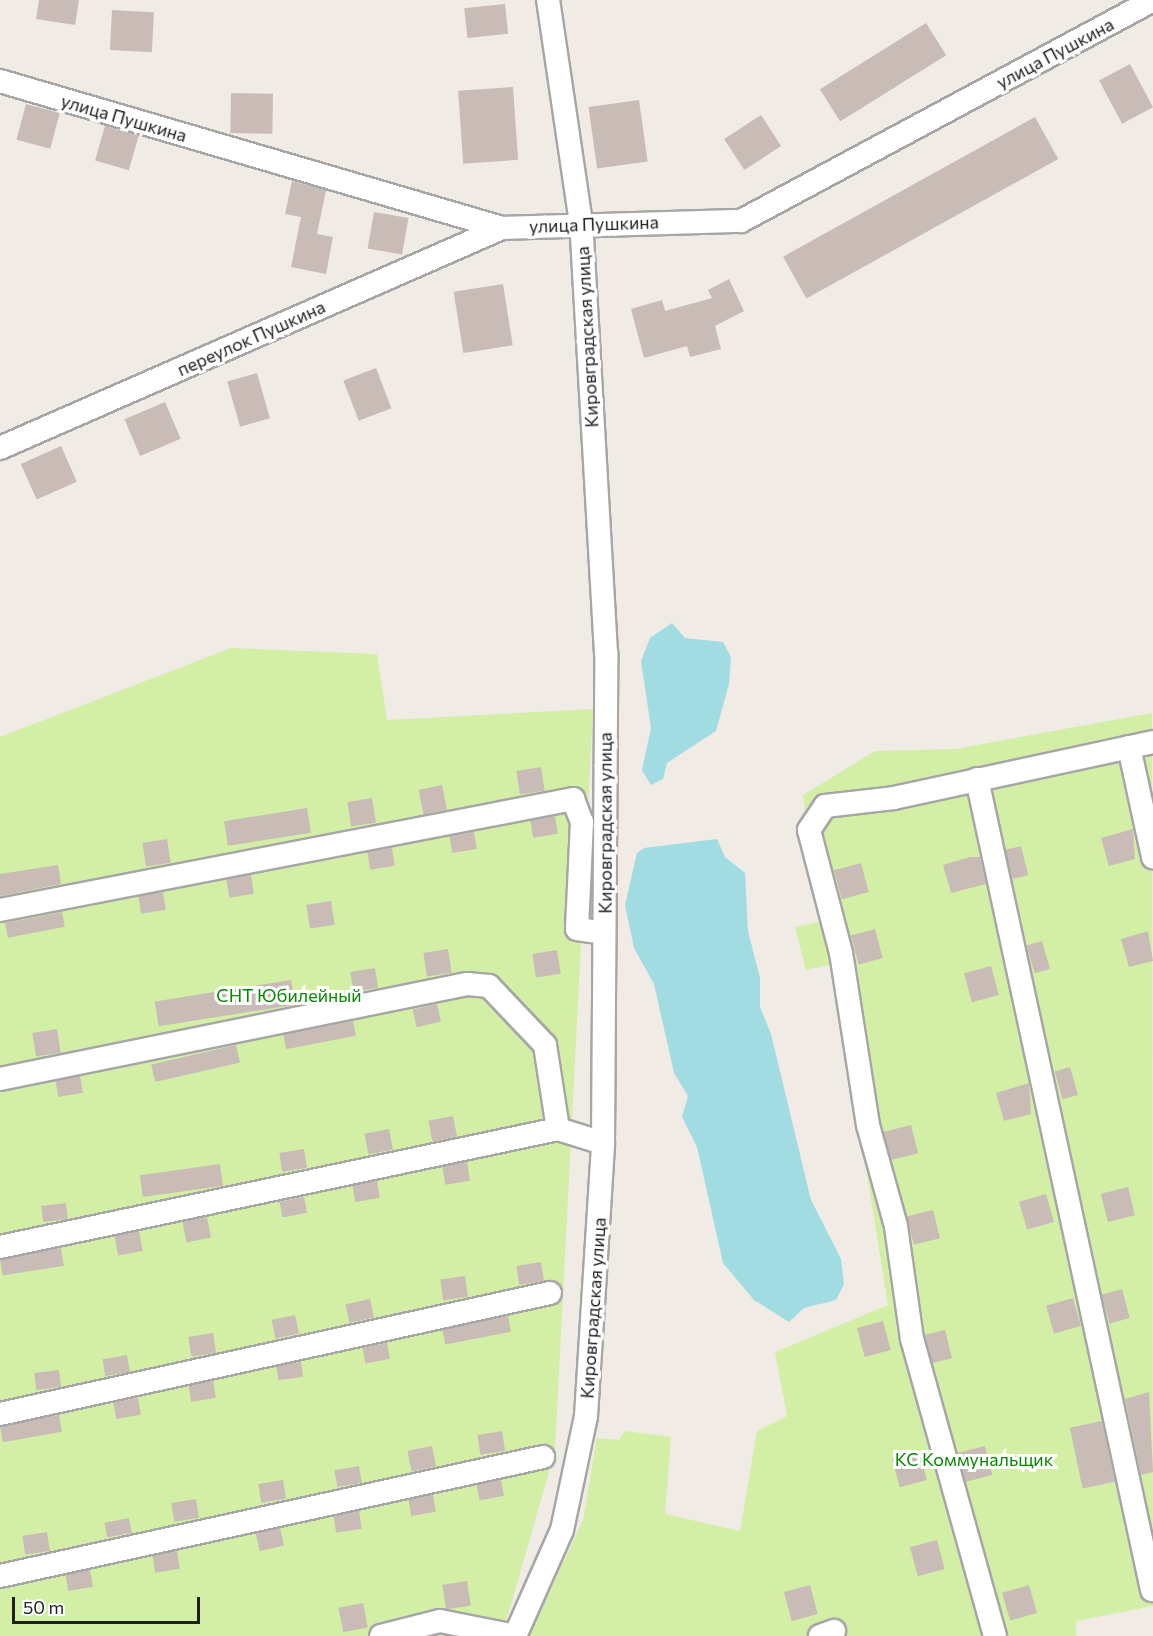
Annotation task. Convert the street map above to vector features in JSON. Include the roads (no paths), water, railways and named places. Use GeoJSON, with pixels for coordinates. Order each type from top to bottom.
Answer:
{"type":"FeatureCollection","features":[{"type":"Feature","properties":{"kind":"street","name":"Кировградская улица"},"geometry":{"type":"LineString","coordinates":[[516,1636],[561,1530],[586,1416],[603,1143],[606,653],[580,223],[548,0]]}},
{"type":"Feature","properties":{"kind":"street","name":"улица Пушкина"},"geometry":{"type":"LineString","coordinates":[[0,81],[502,228],[580,223],[741,221],[1153,0]]}},
{"type":"Feature","properties":{"kind":"street","name":"переулок Пушкина"},"geometry":{"type":"LineString","coordinates":[[0,448],[502,228]]}},
{"type":"Feature","properties":{"kind":"street"},"geometry":{"type":"LineString","coordinates":[[995,1636],[912,1340],[896,1226],[868,1125],[841,953],[809,830],[825,806],[894,798],[1153,742]]}},
{"type":"Feature","properties":{"kind":"street"},"geometry":{"type":"LineString","coordinates":[[1129,747],[1153,857]]}},
{"type":"Feature","properties":{"kind":"street"},"geometry":{"type":"LineString","coordinates":[[977,779],[1152,1590]]}},
{"type":"Feature","properties":{"kind":"street"},"geometry":{"type":"LineString","coordinates":[[0,910],[573,799],[582,822],[577,929],[604,933]]}},
{"type":"Feature","properties":{"kind":"street"},"geometry":{"type":"LineString","coordinates":[[0,1079],[456,986],[489,986],[545,1045],[558,1129]]}},
{"type":"Feature","properties":{"kind":"street"},"geometry":{"type":"LineString","coordinates":[[0,1247],[558,1129],[603,1143]]}},
{"type":"Feature","properties":{"kind":"street"},"geometry":{"type":"LineString","coordinates":[[0,1414],[550,1293]]}},
{"type":"Feature","properties":{"kind":"street"},"geometry":{"type":"LineString","coordinates":[[0,1576],[543,1457]]}},
{"type":"Feature","properties":{"kind":"street"},"geometry":{"type":"LineString","coordinates":[[381,1636],[440,1621],[516,1636]]}},
{"type":"Feature","properties":{"kind":"water"},"geometry":{"type":"Polygon","coordinates":[[[672,623],[685,638],[723,642],[731,657],[729,684],[716,731],[667,763],[663,779],[651,785],[642,770],[651,728],[641,661],[650,638],[672,623]]]}},
{"type":"Feature","properties":{"kind":"water"},"geometry":{"type":"Polygon","coordinates":[[[717,839],[725,857],[745,873],[748,931],[760,978],[760,1007],[771,1034],[811,1200],[841,1259],[844,1284],[836,1300],[804,1308],[789,1322],[754,1300],[723,1263],[697,1147],[682,1117],[688,1096],[674,1073],[654,984],[634,948],[625,905],[637,853],[644,848],[717,839]]]}},
{"type":"Feature","properties":{"kind":"park label","name":"СНТ Юбилейный"},"geometry":{"type":"Point","coordinates":[289,995]}},
{"type":"Feature","properties":{"kind":"park label","name":"КС Коммунальщик"},"geometry":{"type":"Point","coordinates":[974,1459]}}]}
